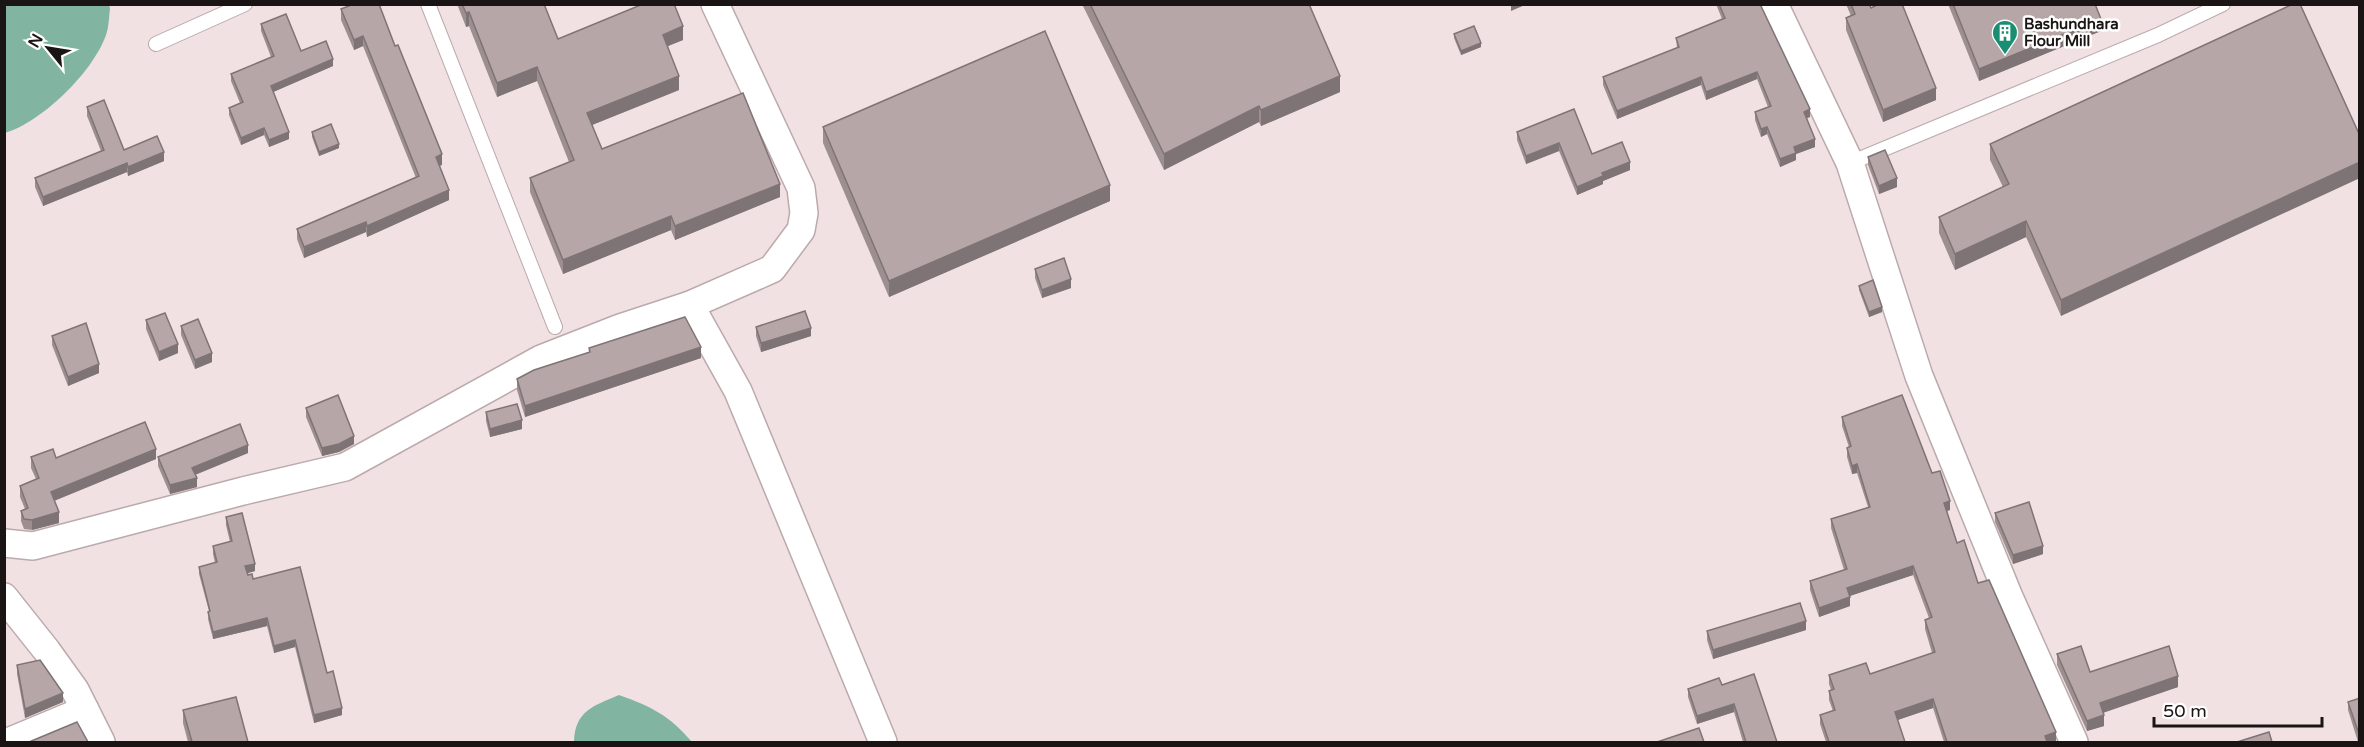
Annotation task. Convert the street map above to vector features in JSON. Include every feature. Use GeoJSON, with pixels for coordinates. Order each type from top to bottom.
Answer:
{"type":"FeatureCollection","features":[{"type":"Feature","properties":{"kind":"street"},"geometry":{"type":"LineString","coordinates":[[4,543],[33,546],[345,467],[541,359],[620,328],[690,305],[772,269],[801,230],[804,213],[801,188],[715,4]]}},
{"type":"Feature","properties":{"kind":"street"},"geometry":{"type":"LineString","coordinates":[[1774,4],[1851,163],[1919,376],[2009,597],[2074,742]]}},
{"type":"Feature","properties":{"kind":"street"},"geometry":{"type":"LineString","coordinates":[[690,305],[738,391],[883,742]]}},
{"type":"Feature","properties":{"kind":"street"},"geometry":{"type":"LineString","coordinates":[[4,597],[75,690],[101,742]]}},
{"type":"Feature","properties":{"kind":"street"},"geometry":{"type":"LineString","coordinates":[[8,742],[85,711]]}},
{"type":"Feature","properties":{"kind":"lane"},"geometry":{"type":"LineString","coordinates":[[156,44],[245,4]]}},
{"type":"Feature","properties":{"kind":"lane"},"geometry":{"type":"LineString","coordinates":[[428,4],[555,327]]}},
{"type":"Feature","properties":{"kind":"lane"},"geometry":{"type":"LineString","coordinates":[[1851,163],[2158,35],[2223,4]]}},
{"type":"Feature","properties":{"kind":"shaded area"},"geometry":{"type":"Polygon","coordinates":[[[5,5],[109,5],[106,35],[90,64],[78,79],[50,107],[35,118],[5,133],[5,5]]]}},
{"type":"Feature","properties":{"kind":"shaded area"},"geometry":{"type":"Polygon","coordinates":[[[619,695],[667,718],[692,742],[574,742],[575,732],[582,716],[594,707],[619,695]]]}},
{"type":"Feature","properties":{"kind":"building"},"geometry":{"type":"Polygon","coordinates":[[[354,4],[379,4],[442,154],[436,157],[449,190],[367,226],[366,222],[304,247],[297,229],[419,176],[363,36],[354,40],[341,9],[354,4]]]}},
{"type":"Feature","properties":{"kind":"building"},"geometry":{"type":"Polygon","coordinates":[[[462,4],[544,4],[558,39],[643,4],[674,4],[683,26],[663,35],[679,76],[587,113],[602,149],[743,93],[780,184],[675,226],[671,216],[563,260],[530,178],[574,160],[537,67],[497,83],[469,12],[466,13],[462,4]]]}},
{"type":"Feature","properties":{"kind":"building"},"geometry":{"type":"Polygon","coordinates":[[[1090,4],[1309,4],[1340,76],[1261,110],[1259,106],[1164,154],[1090,4]]]}},
{"type":"Feature","properties":{"kind":"building"},"geometry":{"type":"Polygon","coordinates":[[[1719,4],[1760,4],[1810,109],[1804,112],[1815,139],[1794,147],[1796,153],[1780,159],[1767,127],[1761,129],[1755,112],[1771,106],[1757,72],[1706,92],[1701,77],[1617,111],[1603,77],[1679,47],[1676,38],[1725,18],[1719,4]]]}},
{"type":"Feature","properties":{"kind":"building"},"geometry":{"type":"Polygon","coordinates":[[[1851,4],[1869,4],[1871,8],[1879,4],[1902,4],[1936,88],[1883,110],[1846,18],[1855,14],[1851,4]]]}},
{"type":"Feature","properties":{"kind":"building","name":"Bashundhara Flour Mill"},"geometry":{"type":"Polygon","coordinates":[[[1953,4],[2095,4],[2101,19],[1979,69],[1953,4]]]}},
{"type":"Feature","properties":{"kind":"building"},"geometry":{"type":"Polygon","coordinates":[[[2293,4],[2300,4],[2360,136],[2360,162],[2061,300],[2026,221],[1955,254],[1939,217],[2009,184],[1990,144],[2293,4]]]}},
{"type":"Feature","properties":{"kind":"building"},"geometry":{"type":"Polygon","coordinates":[[[286,14],[301,51],[326,41],[333,59],[271,86],[289,132],[269,140],[264,128],[241,138],[229,108],[243,102],[231,74],[274,56],[261,24],[286,14]]]}},
{"type":"Feature","properties":{"kind":"building"},"geometry":{"type":"Polygon","coordinates":[[[1474,26],[1481,43],[1461,51],[1454,34],[1474,26]]]}},
{"type":"Feature","properties":{"kind":"building"},"geometry":{"type":"Polygon","coordinates":[[[1045,31],[1110,185],[889,281],[823,127],[1045,31]]]}},
{"type":"Feature","properties":{"kind":"building"},"geometry":{"type":"Polygon","coordinates":[[[104,100],[124,150],[157,136],[164,152],[128,167],[127,163],[43,197],[35,178],[104,150],[87,107],[104,100]]]}},
{"type":"Feature","properties":{"kind":"building"},"geometry":{"type":"Polygon","coordinates":[[[1574,109],[1592,154],[1622,142],[1630,162],[1602,173],[1603,176],[1577,187],[1559,143],[1526,156],[1517,132],[1574,109]]]}},
{"type":"Feature","properties":{"kind":"building"},"geometry":{"type":"Polygon","coordinates":[[[331,124],[339,144],[319,152],[312,132],[331,124]]]}},
{"type":"Feature","properties":{"kind":"building"},"geometry":{"type":"Polygon","coordinates":[[[1885,150],[1897,178],[1879,186],[1868,157],[1885,150]]]}},
{"type":"Feature","properties":{"kind":"building"},"geometry":{"type":"Polygon","coordinates":[[[1064,258],[1071,279],[1042,290],[1035,269],[1064,258]]]}},
{"type":"Feature","properties":{"kind":"building"},"geometry":{"type":"Polygon","coordinates":[[[1873,280],[1882,307],[1869,312],[1859,286],[1873,280]]]}},
{"type":"Feature","properties":{"kind":"building"},"geometry":{"type":"Polygon","coordinates":[[[805,311],[811,328],[761,343],[756,327],[805,311]]]}},
{"type":"Feature","properties":{"kind":"building"},"geometry":{"type":"Polygon","coordinates":[[[165,313],[178,344],[159,352],[146,320],[165,313]]]}},
{"type":"Feature","properties":{"kind":"building"},"geometry":{"type":"Polygon","coordinates":[[[685,317],[701,347],[525,406],[517,379],[534,370],[590,352],[589,348],[685,317]]]}},
{"type":"Feature","properties":{"kind":"building"},"geometry":{"type":"Polygon","coordinates":[[[198,319],[212,353],[195,360],[181,326],[198,319]]]}},
{"type":"Feature","properties":{"kind":"building"},"geometry":{"type":"Polygon","coordinates":[[[86,323],[99,364],[68,377],[52,336],[86,323]]]}},
{"type":"Feature","properties":{"kind":"building"},"geometry":{"type":"Polygon","coordinates":[[[338,395],[354,436],[339,444],[322,448],[306,408],[338,395]]]}},
{"type":"Feature","properties":{"kind":"building"},"geometry":{"type":"Polygon","coordinates":[[[1902,395],[1932,473],[1940,471],[1950,501],[1944,503],[1957,543],[1964,540],[1978,583],[1989,580],[2056,732],[2045,736],[2047,742],[1947,742],[1933,699],[1895,712],[1905,742],[1829,742],[1820,715],[1835,710],[1829,691],[1834,689],[1829,675],[1866,663],[1870,674],[1935,652],[1925,620],[1932,617],[1913,566],[1847,588],[1850,597],[1819,608],[1810,581],[1847,569],[1831,519],[1870,507],[1857,464],[1852,466],[1847,448],[1851,446],[1842,417],[1902,395]]]}},
{"type":"Feature","properties":{"kind":"building"},"geometry":{"type":"Polygon","coordinates":[[[517,404],[522,420],[490,429],[486,412],[517,404]]]}},
{"type":"Feature","properties":{"kind":"building"},"geometry":{"type":"Polygon","coordinates":[[[145,422],[156,449],[51,492],[59,512],[32,520],[24,519],[21,511],[28,508],[20,486],[39,478],[31,457],[53,449],[56,458],[145,422]]]}},
{"type":"Feature","properties":{"kind":"building"},"geometry":{"type":"Polygon","coordinates":[[[240,424],[248,445],[192,468],[197,478],[170,485],[158,457],[240,424]]]}},
{"type":"Feature","properties":{"kind":"building"},"geometry":{"type":"Polygon","coordinates":[[[2029,502],[2043,546],[2013,555],[1995,513],[2029,502]]]}},
{"type":"Feature","properties":{"kind":"building"},"geometry":{"type":"Polygon","coordinates":[[[242,513],[255,564],[245,566],[248,575],[252,574],[253,579],[300,567],[327,673],[333,671],[342,708],[314,715],[295,640],[274,646],[267,618],[213,632],[199,567],[217,562],[213,546],[232,541],[226,517],[242,513]]]}},
{"type":"Feature","properties":{"kind":"building"},"geometry":{"type":"Polygon","coordinates":[[[1800,603],[1806,621],[1713,650],[1707,631],[1800,603]]]}},
{"type":"Feature","properties":{"kind":"building"},"geometry":{"type":"Polygon","coordinates":[[[2081,646],[2090,672],[2169,646],[2178,676],[2100,703],[2104,715],[2087,721],[2057,654],[2081,646]]]}},
{"type":"Feature","properties":{"kind":"building"},"geometry":{"type":"Polygon","coordinates":[[[40,660],[63,693],[25,709],[17,665],[40,660]]]}},
{"type":"Feature","properties":{"kind":"building"},"geometry":{"type":"Polygon","coordinates":[[[1754,674],[1777,742],[1746,742],[1734,704],[1697,716],[1688,689],[1719,678],[1722,685],[1754,674]]]}},
{"type":"Feature","properties":{"kind":"building"},"geometry":{"type":"Polygon","coordinates":[[[236,697],[248,742],[192,742],[183,710],[236,697]]]}},
{"type":"Feature","properties":{"kind":"building"},"geometry":{"type":"Polygon","coordinates":[[[2360,698],[2360,737],[2348,702],[2360,698]]]}},
{"type":"Feature","properties":{"kind":"building"},"geometry":{"type":"Polygon","coordinates":[[[77,722],[88,742],[29,742],[77,722]]]}},
{"type":"Feature","properties":{"kind":"building"},"geometry":{"type":"Polygon","coordinates":[[[1699,728],[1704,742],[1657,742],[1699,728]]]}},
{"type":"Feature","properties":{"kind":"building"},"geometry":{"type":"Polygon","coordinates":[[[2269,732],[2272,742],[2237,742],[2269,732]]]}},
{"type":"Feature","properties":{"kind":"place","name":"Bashundhara Flour Mill"},"geometry":{"type":"Point","coordinates":[2005,56]}}]}
